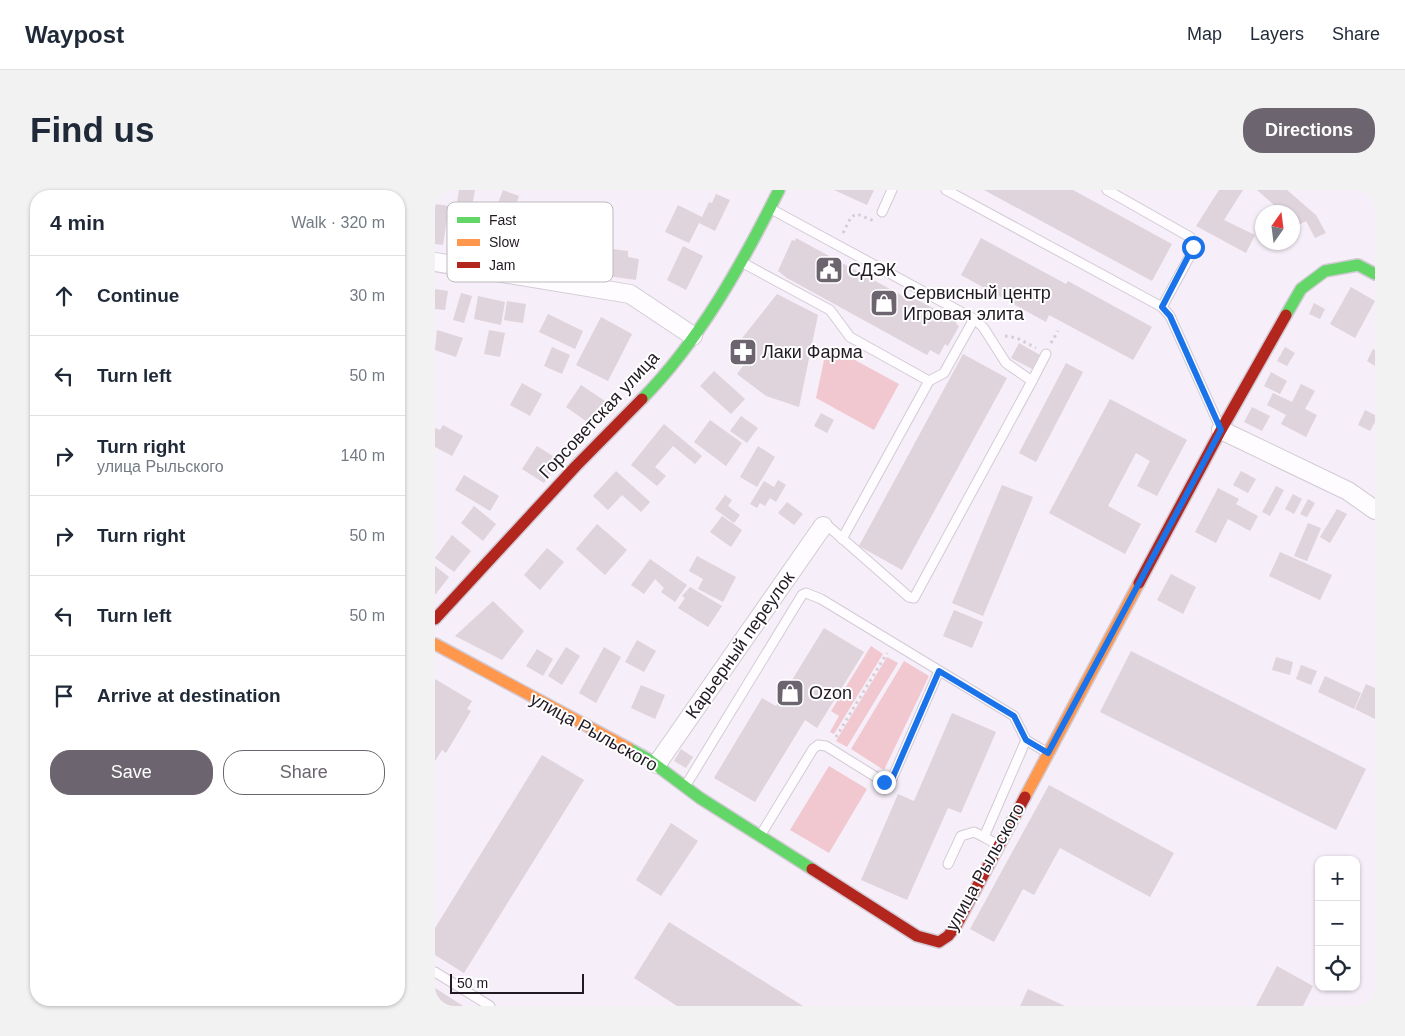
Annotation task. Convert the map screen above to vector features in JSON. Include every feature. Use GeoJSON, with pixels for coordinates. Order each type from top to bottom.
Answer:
{"type":"FeatureCollection","features":[{"type":"Feature","properties":{"kind":"street","name":"Горсоветская улица"},"geometry":{"type":"LineString","coordinates":[[435,619],[576,466],[651,390],[693,336],[743,262],[779,190]]}},
{"type":"Feature","properties":{"kind":"street","name":"улица Рыльского"},"geometry":{"type":"LineString","coordinates":[[435,644],[657,764],[685,788],[917,936],[939,942],[948,936],[956,926],[1221,430],[1301,289],[1325,270],[1358,265],[1375,274]]}},
{"type":"Feature","properties":{"kind":"street"},"geometry":{"type":"LineString","coordinates":[[557,282],[630,294],[693,336]]}},
{"type":"Feature","properties":{"kind":"street"},"geometry":{"type":"LineString","coordinates":[[1221,430],[1348,490],[1375,510]]}},
{"type":"Feature","properties":{"kind":"street","name":"Карьерный переулок"},"geometry":{"type":"LineString","coordinates":[[657,764],[823,526]]}},
{"type":"Feature","properties":{"kind":"lane"},"geometry":{"type":"LineString","coordinates":[[882,212],[892,190]]}},
{"type":"Feature","properties":{"kind":"lane"},"geometry":{"type":"LineString","coordinates":[[946,190],[1162,307],[1170,316],[1221,430]]}},
{"type":"Feature","properties":{"kind":"lane"},"geometry":{"type":"LineString","coordinates":[[1107,190],[1191,237],[1192,252],[1162,307]]}},
{"type":"Feature","properties":{"kind":"lane"},"geometry":{"type":"LineString","coordinates":[[771,209],[974,319],[987,333],[1006,363],[1033,381]]}},
{"type":"Feature","properties":{"kind":"lane"},"geometry":{"type":"LineString","coordinates":[[743,262],[830,310],[854,340],[929,380]]}},
{"type":"Feature","properties":{"kind":"lane"},"geometry":{"type":"LineString","coordinates":[[843,539],[929,380],[944,373],[974,319]]}},
{"type":"Feature","properties":{"kind":"lane"},"geometry":{"type":"LineString","coordinates":[[823,526],[828,526],[909,597],[915,598],[1046,354]]}},
{"type":"Feature","properties":{"kind":"lane"},"geometry":{"type":"LineString","coordinates":[[685,788],[802,595],[806,593],[811,594],[1014,716],[1026,740],[1048,753]]}},
{"type":"Feature","properties":{"kind":"lane"},"geometry":{"type":"LineString","coordinates":[[760,836],[813,749],[818,745],[829,748],[884,782],[889,782],[939,671]]}},
{"type":"Feature","properties":{"kind":"lane"},"geometry":{"type":"LineString","coordinates":[[984,837],[1026,740]]}},
{"type":"Feature","properties":{"kind":"lane"},"geometry":{"type":"LineString","coordinates":[[948,864],[961,836],[974,832],[998,846]]}},
{"type":"Feature","properties":{"kind":"lane"},"geometry":{"type":"LineString","coordinates":[[435,972],[490,1006]]}},
{"type":"Feature","properties":{"kind":"path"},"geometry":{"type":"LineString","coordinates":[[837,245],[851,217],[857,214],[871,222],[877,221],[882,212]]}},
{"type":"Feature","properties":{"kind":"path"},"geometry":{"type":"LineString","coordinates":[[987,333],[1017,338],[1046,354],[1058,331]]}},
{"type":"Feature","properties":{"kind":"path"},"geometry":{"type":"LineString","coordinates":[[829,748],[893,643]]}},
{"type":"Feature","properties":{"kind":"shaded area"},"geometry":{"type":"Polygon","coordinates":[[[831,347],[899,384],[874,430],[816,398],[824,360],[831,347]]]}},
{"type":"Feature","properties":{"kind":"shaded area"},"geometry":{"type":"Polygon","coordinates":[[[871,646],[883,654],[834,734],[830,732],[839,716],[831,711],[871,646]]]}},
{"type":"Feature","properties":{"kind":"shaded area"},"geometry":{"type":"Polygon","coordinates":[[[887,657],[898,663],[847,747],[836,741],[887,657]]]}},
{"type":"Feature","properties":{"kind":"shaded area"},"geometry":{"type":"Polygon","coordinates":[[[904,661],[929,676],[884,770],[851,749],[904,661]]]}},
{"type":"Feature","properties":{"kind":"shaded area"},"geometry":{"type":"Polygon","coordinates":[[[829,766],[867,789],[829,853],[790,830],[829,766]]]}},
{"type":"Feature","properties":{"kind":"building"},"geometry":{"type":"Polygon","coordinates":[[[459,190],[475,190],[473,202],[457,202],[459,190]]]}},
{"type":"Feature","properties":{"kind":"building"},"geometry":{"type":"Polygon","coordinates":[[[503,190],[519,196],[517,202],[498,202],[503,190]]]}},
{"type":"Feature","properties":{"kind":"building"},"geometry":{"type":"Polygon","coordinates":[[[834,190],[874,190],[867,205],[834,190]]]}},
{"type":"Feature","properties":{"kind":"building"},"geometry":{"type":"Polygon","coordinates":[[[984,190],[1073,190],[1172,244],[1152,281],[984,190]]]}},
{"type":"Feature","properties":{"kind":"building"},"geometry":{"type":"Polygon","coordinates":[[[1219,190],[1243,190],[1224,220],[1255,235],[1246,253],[1196,226],[1219,190]]]}},
{"type":"Feature","properties":{"kind":"building"},"geometry":{"type":"Polygon","coordinates":[[[1257,190],[1287,190],[1316,215],[1326,233],[1315,238],[1306,221],[1300,224],[1300,205],[1274,205],[1257,190]]]}},
{"type":"Feature","properties":{"kind":"building"},"geometry":{"type":"Polygon","coordinates":[[[716,194],[730,200],[715,231],[699,223],[689,243],[665,232],[678,205],[702,217],[709,202],[712,203],[716,194]]]}},
{"type":"Feature","properties":{"kind":"building"},"geometry":{"type":"Polygon","coordinates":[[[435,204],[447,206],[443,245],[435,244],[435,204]]]}},
{"type":"Feature","properties":{"kind":"building"},"geometry":{"type":"Polygon","coordinates":[[[796,238],[912,301],[914,298],[957,321],[956,324],[959,326],[948,346],[945,344],[939,355],[930,350],[927,355],[787,278],[778,271],[792,240],[795,241],[796,238]]]}},
{"type":"Feature","properties":{"kind":"building"},"geometry":{"type":"Polygon","coordinates":[[[981,238],[1066,284],[1068,281],[1152,327],[1133,360],[1049,315],[1046,322],[961,275],[981,238]]]}},
{"type":"Feature","properties":{"kind":"building"},"geometry":{"type":"Polygon","coordinates":[[[683,246],[703,256],[686,290],[667,280],[683,246]]]}},
{"type":"Feature","properties":{"kind":"building"},"geometry":{"type":"Polygon","coordinates":[[[613,249],[628,251],[628,257],[639,259],[636,280],[613,277],[613,249]]]}},
{"type":"Feature","properties":{"kind":"building"},"geometry":{"type":"Polygon","coordinates":[[[1351,287],[1375,301],[1355,338],[1330,324],[1351,287]]]}},
{"type":"Feature","properties":{"kind":"building"},"geometry":{"type":"Polygon","coordinates":[[[435,289],[448,291],[445,310],[435,309],[435,289]]]}},
{"type":"Feature","properties":{"kind":"building"},"geometry":{"type":"Polygon","coordinates":[[[461,293],[472,296],[464,323],[453,320],[461,293]]]}},
{"type":"Feature","properties":{"kind":"building"},"geometry":{"type":"Polygon","coordinates":[[[777,294],[818,315],[799,407],[766,396],[737,374],[745,363],[731,352],[777,294]]]}},
{"type":"Feature","properties":{"kind":"building"},"geometry":{"type":"Polygon","coordinates":[[[478,296],[505,302],[501,325],[474,319],[478,296]]]}},
{"type":"Feature","properties":{"kind":"building"},"geometry":{"type":"Polygon","coordinates":[[[507,301],[526,304],[523,323],[504,320],[507,301]]]}},
{"type":"Feature","properties":{"kind":"building"},"geometry":{"type":"Polygon","coordinates":[[[1314,303],[1325,309],[1320,319],[1309,314],[1314,303]]]}},
{"type":"Feature","properties":{"kind":"building"},"geometry":{"type":"Polygon","coordinates":[[[548,314],[583,331],[575,349],[539,332],[548,314]]]}},
{"type":"Feature","properties":{"kind":"building"},"geometry":{"type":"Polygon","coordinates":[[[601,317],[632,334],[608,381],[576,365],[601,317]]]}},
{"type":"Feature","properties":{"kind":"building"},"geometry":{"type":"Polygon","coordinates":[[[437,330],[463,338],[456,357],[435,350],[437,330]]]}},
{"type":"Feature","properties":{"kind":"building"},"geometry":{"type":"Polygon","coordinates":[[[489,330],[505,333],[500,357],[484,354],[489,330]]]}},
{"type":"Feature","properties":{"kind":"building"},"geometry":{"type":"Polygon","coordinates":[[[1019,343],[1040,355],[1032,369],[1011,358],[1019,343]]]}},
{"type":"Feature","properties":{"kind":"building"},"geometry":{"type":"Polygon","coordinates":[[[552,347],[570,355],[562,374],[544,366],[552,347]]]}},
{"type":"Feature","properties":{"kind":"building"},"geometry":{"type":"Polygon","coordinates":[[[1285,347],[1295,353],[1287,366],[1277,361],[1285,347]]]}},
{"type":"Feature","properties":{"kind":"building"},"geometry":{"type":"Polygon","coordinates":[[[1373,349],[1375,350],[1375,366],[1367,361],[1373,349]]]}},
{"type":"Feature","properties":{"kind":"building"},"geometry":{"type":"Polygon","coordinates":[[[963,354],[1007,378],[902,570],[859,546],[963,354]]]}},
{"type":"Feature","properties":{"kind":"building"},"geometry":{"type":"Polygon","coordinates":[[[1066,363],[1083,372],[1036,462],[1019,453],[1066,363]]]}},
{"type":"Feature","properties":{"kind":"building"},"geometry":{"type":"Polygon","coordinates":[[[714,371],[745,399],[731,414],[700,386],[714,371]]]}},
{"type":"Feature","properties":{"kind":"building"},"geometry":{"type":"Polygon","coordinates":[[[1271,372],[1287,381],[1280,394],[1264,386],[1271,372]]]}},
{"type":"Feature","properties":{"kind":"building"},"geometry":{"type":"Polygon","coordinates":[[[522,383],[542,394],[530,416],[510,405],[522,383]]]}},
{"type":"Feature","properties":{"kind":"building"},"geometry":{"type":"Polygon","coordinates":[[[1301,384],[1315,391],[1305,409],[1317,415],[1306,437],[1281,424],[1286,415],[1267,405],[1273,393],[1292,402],[1301,384]]]}},
{"type":"Feature","properties":{"kind":"building"},"geometry":{"type":"Polygon","coordinates":[[[581,385],[605,401],[590,424],[566,407],[581,385]]]}},
{"type":"Feature","properties":{"kind":"building"},"geometry":{"type":"Polygon","coordinates":[[[1110,399],[1187,440],[1157,496],[1137,486],[1150,461],[1136,453],[1108,506],[1141,524],[1125,554],[1049,513],[1110,399]]]}},
{"type":"Feature","properties":{"kind":"building"},"geometry":{"type":"Polygon","coordinates":[[[1252,407],[1270,416],[1262,431],[1244,422],[1252,407]]]}},
{"type":"Feature","properties":{"kind":"building"},"geometry":{"type":"Polygon","coordinates":[[[1365,410],[1375,415],[1375,422],[1370,431],[1358,425],[1365,410]]]}},
{"type":"Feature","properties":{"kind":"building"},"geometry":{"type":"Polygon","coordinates":[[[821,413],[834,420],[827,433],[814,426],[821,413]]]}},
{"type":"Feature","properties":{"kind":"building"},"geometry":{"type":"Polygon","coordinates":[[[741,416],[758,428],[747,443],[730,431],[741,416]]]}},
{"type":"Feature","properties":{"kind":"building"},"geometry":{"type":"Polygon","coordinates":[[[710,420],[742,443],[726,466],[694,442],[710,420]]]}},
{"type":"Feature","properties":{"kind":"building"},"geometry":{"type":"Polygon","coordinates":[[[664,424],[702,456],[695,464],[673,446],[655,467],[666,476],[657,486],[631,465],[664,424]]]}},
{"type":"Feature","properties":{"kind":"building"},"geometry":{"type":"Polygon","coordinates":[[[443,425],[463,436],[452,456],[435,447],[435,428],[440,430],[443,425]]]}},
{"type":"Feature","properties":{"kind":"building"},"geometry":{"type":"Polygon","coordinates":[[[537,446],[559,460],[544,483],[522,469],[537,446]]]}},
{"type":"Feature","properties":{"kind":"building"},"geometry":{"type":"Polygon","coordinates":[[[758,446],[775,457],[757,487],[740,477],[758,446]]]}},
{"type":"Feature","properties":{"kind":"building"},"geometry":{"type":"Polygon","coordinates":[[[616,471],[650,502],[641,512],[622,495],[608,510],[593,496],[616,471]]]}},
{"type":"Feature","properties":{"kind":"building"},"geometry":{"type":"Polygon","coordinates":[[[1241,471],[1256,479],[1248,493],[1233,485],[1241,471]]]}},
{"type":"Feature","properties":{"kind":"building"},"geometry":{"type":"Polygon","coordinates":[[[464,475],[499,496],[490,511],[455,490],[464,475]]]}},
{"type":"Feature","properties":{"kind":"building"},"geometry":{"type":"Polygon","coordinates":[[[778,480],[786,485],[776,502],[770,498],[765,506],[760,503],[757,508],[750,504],[764,481],[774,487],[778,480]]]}},
{"type":"Feature","properties":{"kind":"building"},"geometry":{"type":"Polygon","coordinates":[[[1002,485],[1033,497],[983,616],[952,603],[1002,485]]]}},
{"type":"Feature","properties":{"kind":"building"},"geometry":{"type":"Polygon","coordinates":[[[1276,486],[1284,490],[1270,516],[1262,512],[1276,486]]]}},
{"type":"Feature","properties":{"kind":"building"},"geometry":{"type":"Polygon","coordinates":[[[1218,488],[1239,499],[1236,504],[1258,516],[1250,531],[1228,519],[1216,543],[1195,532],[1218,488]]]}},
{"type":"Feature","properties":{"kind":"building"},"geometry":{"type":"Polygon","coordinates":[[[1293,494],[1302,499],[1294,514],[1285,509],[1293,494]]]}},
{"type":"Feature","properties":{"kind":"building"},"geometry":{"type":"Polygon","coordinates":[[[725,495],[732,500],[728,506],[740,515],[734,523],[715,509],[725,495]]]}},
{"type":"Feature","properties":{"kind":"building"},"geometry":{"type":"Polygon","coordinates":[[[1308,499],[1315,503],[1307,517],[1300,514],[1308,499]]]}},
{"type":"Feature","properties":{"kind":"building"},"geometry":{"type":"Polygon","coordinates":[[[787,502],[803,514],[794,525],[778,513],[787,502]]]}},
{"type":"Feature","properties":{"kind":"building"},"geometry":{"type":"Polygon","coordinates":[[[474,506],[496,524],[483,541],[461,523],[474,506]]]}},
{"type":"Feature","properties":{"kind":"building"},"geometry":{"type":"Polygon","coordinates":[[[1337,509],[1347,514],[1330,543],[1320,537],[1337,509]]]}},
{"type":"Feature","properties":{"kind":"building"},"geometry":{"type":"Polygon","coordinates":[[[722,516],[742,530],[731,547],[710,532],[722,516]]]}},
{"type":"Feature","properties":{"kind":"building"},"geometry":{"type":"Polygon","coordinates":[[[1308,523],[1321,528],[1307,561],[1294,556],[1308,523]]]}},
{"type":"Feature","properties":{"kind":"building"},"geometry":{"type":"Polygon","coordinates":[[[597,524],[627,550],[605,575],[576,549],[597,524]]]}},
{"type":"Feature","properties":{"kind":"building"},"geometry":{"type":"Polygon","coordinates":[[[452,535],[471,551],[454,572],[435,558],[452,535]]]}},
{"type":"Feature","properties":{"kind":"building"},"geometry":{"type":"Polygon","coordinates":[[[547,548],[564,562],[540,590],[524,575],[547,548]]]}},
{"type":"Feature","properties":{"kind":"building"},"geometry":{"type":"Polygon","coordinates":[[[1280,552],[1332,575],[1320,600],[1269,576],[1280,552]]]}},
{"type":"Feature","properties":{"kind":"building"},"geometry":{"type":"Polygon","coordinates":[[[697,556],[736,577],[723,602],[698,589],[703,579],[689,571],[697,556]]]}},
{"type":"Feature","properties":{"kind":"building"},"geometry":{"type":"Polygon","coordinates":[[[650,559],[687,585],[675,602],[661,592],[664,588],[655,579],[644,594],[631,585],[650,559]]]}},
{"type":"Feature","properties":{"kind":"building"},"geometry":{"type":"Polygon","coordinates":[[[435,566],[449,577],[435,595],[435,566]]]}},
{"type":"Feature","properties":{"kind":"building"},"geometry":{"type":"Polygon","coordinates":[[[1171,574],[1196,587],[1183,614],[1157,600],[1171,574]]]}},
{"type":"Feature","properties":{"kind":"building"},"geometry":{"type":"Polygon","coordinates":[[[690,587],[722,606],[708,627],[678,608],[685,598],[682,596],[690,587]]]}},
{"type":"Feature","properties":{"kind":"building"},"geometry":{"type":"Polygon","coordinates":[[[493,601],[524,631],[502,660],[455,636],[493,601]]]}},
{"type":"Feature","properties":{"kind":"building"},"geometry":{"type":"Polygon","coordinates":[[[954,610],[983,622],[972,648],[943,636],[954,610]]]}},
{"type":"Feature","properties":{"kind":"building"},"geometry":{"type":"Polygon","coordinates":[[[824,628],[864,652],[817,728],[805,720],[755,802],[714,778],[762,698],[776,706],[824,628]]]}},
{"type":"Feature","properties":{"kind":"building"},"geometry":{"type":"Polygon","coordinates":[[[637,640],[656,651],[644,672],[625,662],[637,640]]]}},
{"type":"Feature","properties":{"kind":"building"},"geometry":{"type":"Polygon","coordinates":[[[566,647],[580,656],[562,685],[548,676],[566,647]]]}},
{"type":"Feature","properties":{"kind":"building"},"geometry":{"type":"Polygon","coordinates":[[[604,647],[621,657],[596,703],[579,693],[604,647]]]}},
{"type":"Feature","properties":{"kind":"building"},"geometry":{"type":"Polygon","coordinates":[[[537,649],[553,659],[543,676],[526,666],[537,649]]]}},
{"type":"Feature","properties":{"kind":"building"},"geometry":{"type":"Polygon","coordinates":[[[1131,651],[1366,769],[1336,830],[1100,712],[1131,651]]]}},
{"type":"Feature","properties":{"kind":"building"},"geometry":{"type":"Polygon","coordinates":[[[1276,657],[1293,662],[1290,675],[1272,670],[1276,657]]]}},
{"type":"Feature","properties":{"kind":"building"},"geometry":{"type":"Polygon","coordinates":[[[1301,665],[1317,671],[1311,685],[1296,679],[1301,665]]]}},
{"type":"Feature","properties":{"kind":"building"},"geometry":{"type":"Polygon","coordinates":[[[1325,676],[1361,693],[1354,709],[1318,692],[1325,676]]]}},
{"type":"Feature","properties":{"kind":"building"},"geometry":{"type":"Polygon","coordinates":[[[435,679],[472,701],[467,709],[471,711],[446,753],[442,750],[435,761],[435,679]]]}},
{"type":"Feature","properties":{"kind":"building"},"geometry":{"type":"Polygon","coordinates":[[[1366,684],[1375,688],[1375,719],[1355,709],[1366,684]]]}},
{"type":"Feature","properties":{"kind":"building"},"geometry":{"type":"Polygon","coordinates":[[[641,685],[665,695],[655,719],[631,708],[641,685]]]}},
{"type":"Feature","properties":{"kind":"building"},"geometry":{"type":"Polygon","coordinates":[[[952,713],[996,732],[961,813],[948,808],[907,900],[861,880],[898,794],[914,801],[952,713]]]}},
{"type":"Feature","properties":{"kind":"building"},"geometry":{"type":"Polygon","coordinates":[[[681,749],[693,757],[686,768],[674,761],[681,749]]]}},
{"type":"Feature","properties":{"kind":"building"},"geometry":{"type":"Polygon","coordinates":[[[542,755],[584,780],[464,973],[435,955],[435,928],[542,755]]]}},
{"type":"Feature","properties":{"kind":"building"},"geometry":{"type":"Polygon","coordinates":[[[1049,785],[1174,853],[1150,897],[1060,848],[1034,895],[1023,889],[994,942],[970,929],[1049,785]]]}},
{"type":"Feature","properties":{"kind":"building"},"geometry":{"type":"Polygon","coordinates":[[[671,823],[698,841],[661,896],[636,880],[671,823]]]}},
{"type":"Feature","properties":{"kind":"building"},"geometry":{"type":"Polygon","coordinates":[[[669,922],[803,1006],[677,1006],[634,978],[669,922]]]}},
{"type":"Feature","properties":{"kind":"building"},"geometry":{"type":"Polygon","coordinates":[[[1277,966],[1313,986],[1303,1006],[1256,1006],[1277,966]]]}},
{"type":"Feature","properties":{"kind":"building"},"geometry":{"type":"Polygon","coordinates":[[[435,988],[463,1006],[435,1006],[435,988]]]}},
{"type":"Feature","properties":{"kind":"building"},"geometry":{"type":"Polygon","coordinates":[[[1028,989],[1065,1006],[1020,1006],[1028,989]]]}},
{"type":"Feature","properties":{"kind":"traffic: fast"},"geometry":{"type":"LineString","coordinates":[[642,399],[683,352],[701,326],[735,273],[779,190]]}},
{"type":"Feature","properties":{"kind":"traffic: fast"},"geometry":{"type":"LineString","coordinates":[[1286,315],[1301,289],[1325,271],[1358,265],[1375,274]]}},
{"type":"Feature","properties":{"kind":"traffic: fast"},"geometry":{"type":"LineString","coordinates":[[628,748],[648,759],[700,798],[812,869]]}},
{"type":"Feature","properties":{"kind":"traffic: slow"},"geometry":{"type":"LineString","coordinates":[[1025,797],[1139,583]]}},
{"type":"Feature","properties":{"kind":"traffic: slow"},"geometry":{"type":"LineString","coordinates":[[435,644],[628,748]]}},
{"type":"Feature","properties":{"kind":"traffic: jam"},"geometry":{"type":"LineString","coordinates":[[1139,583],[1221,430],[1286,315]]}},
{"type":"Feature","properties":{"kind":"traffic: jam"},"geometry":{"type":"LineString","coordinates":[[435,619],[576,466],[642,399]]}},
{"type":"Feature","properties":{"kind":"traffic: jam"},"geometry":{"type":"LineString","coordinates":[[812,869],[917,936],[939,942],[948,936],[956,926],[1025,797]]}},
{"type":"Feature","properties":{"kind":"place","name":"СДЭК"},"geometry":{"type":"Point","coordinates":[829,270]}},
{"type":"Feature","properties":{"kind":"place","name":"Сервисный центр Игровая элита"},"geometry":{"type":"Point","coordinates":[884,303]}},
{"type":"Feature","properties":{"kind":"place","name":"Лаки Фарма"},"geometry":{"type":"Point","coordinates":[743,352]}},
{"type":"Feature","properties":{"kind":"place","name":"Ozon"},"geometry":{"type":"Point","coordinates":[790,693]}},
{"type":"Feature","properties":{"kind":"route"},"geometry":{"type":"LineString","coordinates":[[884,782],[889,782],[892,779],[939,671],[1014,716],[1019,722],[1026,740],[1048,753],[1221,430],[1170,316],[1162,307],[1193,247]]}}]}
